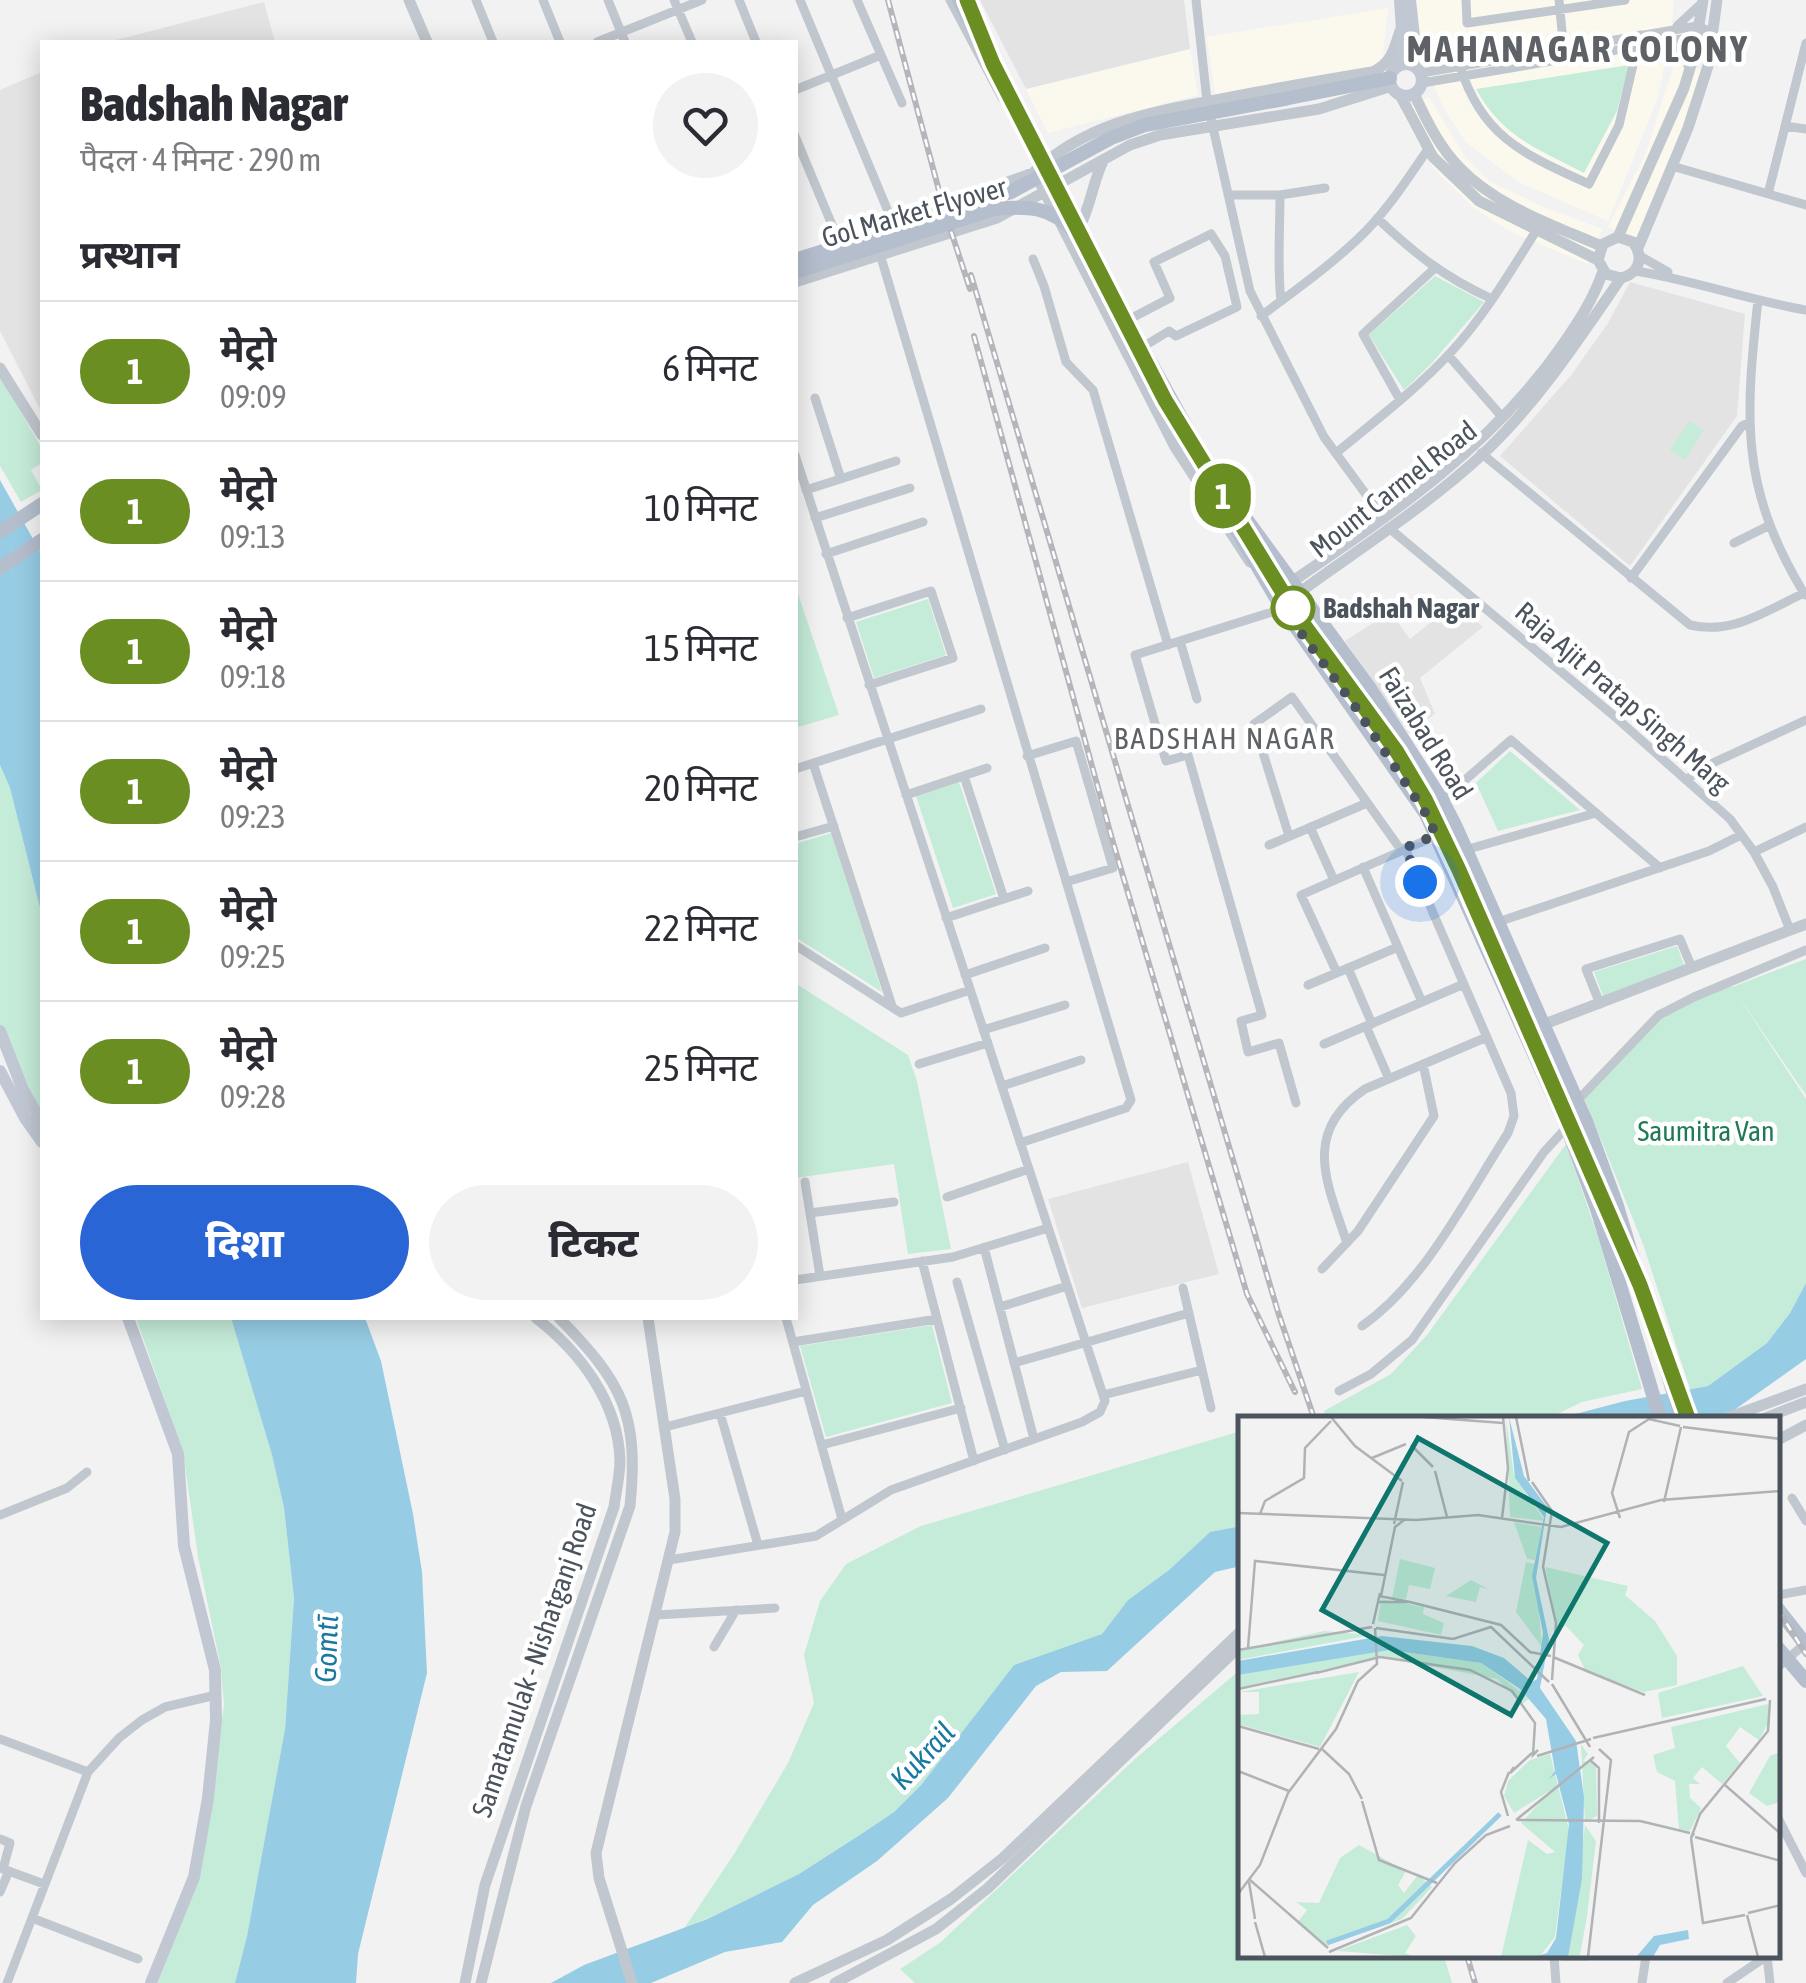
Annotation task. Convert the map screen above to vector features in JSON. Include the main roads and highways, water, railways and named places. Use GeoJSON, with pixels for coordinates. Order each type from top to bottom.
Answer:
{"type":"FeatureCollection","features":[{"type":"Feature","properties":{"kind":"main road","name":"Faizabad Road"},"geometry":{"type":"LineString","coordinates":[[963,0],[1039,168],[1078,230],[1209,468],[1371,690],[1456,827],[1578,1102],[1618,1206],[1680,1416]]}},
{"type":"Feature","properties":{"kind":"main road"},"geometry":{"type":"LineString","coordinates":[[1400,0],[1403,80]]}},
{"type":"Feature","properties":{"kind":"main road"},"geometry":{"type":"LineString","coordinates":[[1403,80],[1415,46],[1410,0]]}},
{"type":"Feature","properties":{"kind":"main road","name":"Gol Market Flyover"},"geometry":{"type":"LineString","coordinates":[[798,255],[1011,192],[1111,138],[1145,125],[1344,87],[1403,80]]}},
{"type":"Feature","properties":{"kind":"main road","name":"Gol Market Flyover"},"geometry":{"type":"LineString","coordinates":[[798,271],[994,209],[1027,206],[1064,220],[1075,234],[1152,385],[1259,570]]}},
{"type":"Feature","properties":{"kind":"main road"},"geometry":{"type":"LineString","coordinates":[[0,532],[40,505]]}},
{"type":"Feature","properties":{"kind":"main road"},"geometry":{"type":"LineString","coordinates":[[0,568],[40,541]]}},
{"type":"Feature","properties":{"kind":"main road","name":"Faizabad Road"},"geometry":{"type":"LineString","coordinates":[[1259,570],[1354,705],[1436,835],[1567,1127],[1597,1209],[1659,1416]]}},
{"type":"Feature","properties":{"kind":"main road"},"geometry":{"type":"LineString","coordinates":[[0,1032],[34,1118]]}},
{"type":"Feature","properties":{"kind":"main road"},"geometry":{"type":"LineString","coordinates":[[0,1071],[34,1118]]}},
{"type":"Feature","properties":{"kind":"main road"},"geometry":{"type":"LineString","coordinates":[[129,1320],[178,1454],[184,1546],[215,1670],[216,1695],[208,1798],[194,1877],[151,1983]]}},
{"type":"Feature","properties":{"kind":"main road"},"geometry":{"type":"LineString","coordinates":[[1781,1613],[1806,1645]]}},
{"type":"Feature","properties":{"kind":"main road"},"geometry":{"type":"LineString","coordinates":[[1782,1658],[1806,1681]]}},
{"type":"Feature","properties":{"kind":"water"},"geometry":{"type":"Polygon","coordinates":[[[0,480],[40,551],[40,908],[10,788],[0,765],[0,480]]]}},
{"type":"Feature","properties":{"kind":"water"},"geometry":{"type":"Polygon","coordinates":[[[1806,1283],[1806,1359],[1730,1413],[1568,1416],[1708,1386],[1767,1343],[1806,1283]]]}},
{"type":"Feature","properties":{"kind":"water","name":"Gomtī"},"geometry":{"type":"Polygon","coordinates":[[[232,1320],[366,1320],[381,1361],[413,1514],[422,1572],[427,1673],[358,1954],[356,1983],[235,1983],[285,1729],[294,1598],[284,1508],[232,1320]]]}},
{"type":"Feature","properties":{"kind":"water"},"geometry":{"type":"Polygon","coordinates":[[[1238,1527],[1238,1567],[1215,1572],[1107,1671],[1061,1672],[1036,1686],[948,1798],[877,1861],[813,1905],[782,1942],[725,1952],[651,1983],[551,1983],[584,1965],[705,1920],[799,1874],[894,1812],[921,1785],[1014,1665],[1102,1634],[1128,1600],[1169,1570],[1210,1532],[1238,1527]]]}},
{"type":"Feature","properties":{"kind":"railway"},"geometry":{"type":"LineString","coordinates":[[888,0],[945,213],[970,289]]}},
{"type":"Feature","properties":{"kind":"railway"},"geometry":{"type":"LineString","coordinates":[[967,0],[993,64],[1165,400],[1296,614],[1397,753],[1425,799],[1640,1285],[1687,1416]]}},
{"type":"Feature","properties":{"kind":"railway"},"geometry":{"type":"LineString","coordinates":[[971,275],[1278,1312],[1313,1416]]}},
{"type":"Feature","properties":{"kind":"railway"},"geometry":{"type":"LineString","coordinates":[[974,336],[1112,839],[1247,1294],[1295,1392]]}},
{"type":"Feature","properties":{"kind":"railway"},"geometry":{"type":"LineString","coordinates":[[1781,1615],[1806,1654]]}},
{"type":"Feature","properties":{"kind":"railway"},"geometry":{"type":"LineString","coordinates":[[1468,1958],[1475,1983]]}},
{"type":"Feature","properties":{"kind":"metro line","name":"1"},"geometry":{"type":"LineString","coordinates":[[967,0],[993,64],[1165,400],[1296,614],[1397,752],[1425,799],[1640,1285],[1687,1416]]}},
{"type":"Feature","properties":{"kind":"place","name":"Badshah Nagar"},"geometry":{"type":"Point","coordinates":[1293,608]}},
{"type":"Feature","properties":{"kind":"district","name":"MAHANAGAR COLONY"},"geometry":{"type":"Point","coordinates":[1578,49]}},
{"type":"Feature","properties":{"kind":"district","name":"BADSHAH NAGAR"},"geometry":{"type":"Point","coordinates":[1225,739]}},
{"type":"Feature","properties":{"kind":"park label","name":"Saumitra Van"},"geometry":{"type":"Point","coordinates":[1706,1131]}},
{"type":"Feature","properties":{"kind":"water label","name":"Kukrail"},"geometry":{"type":"Point","coordinates":[923,1756]}}]}
